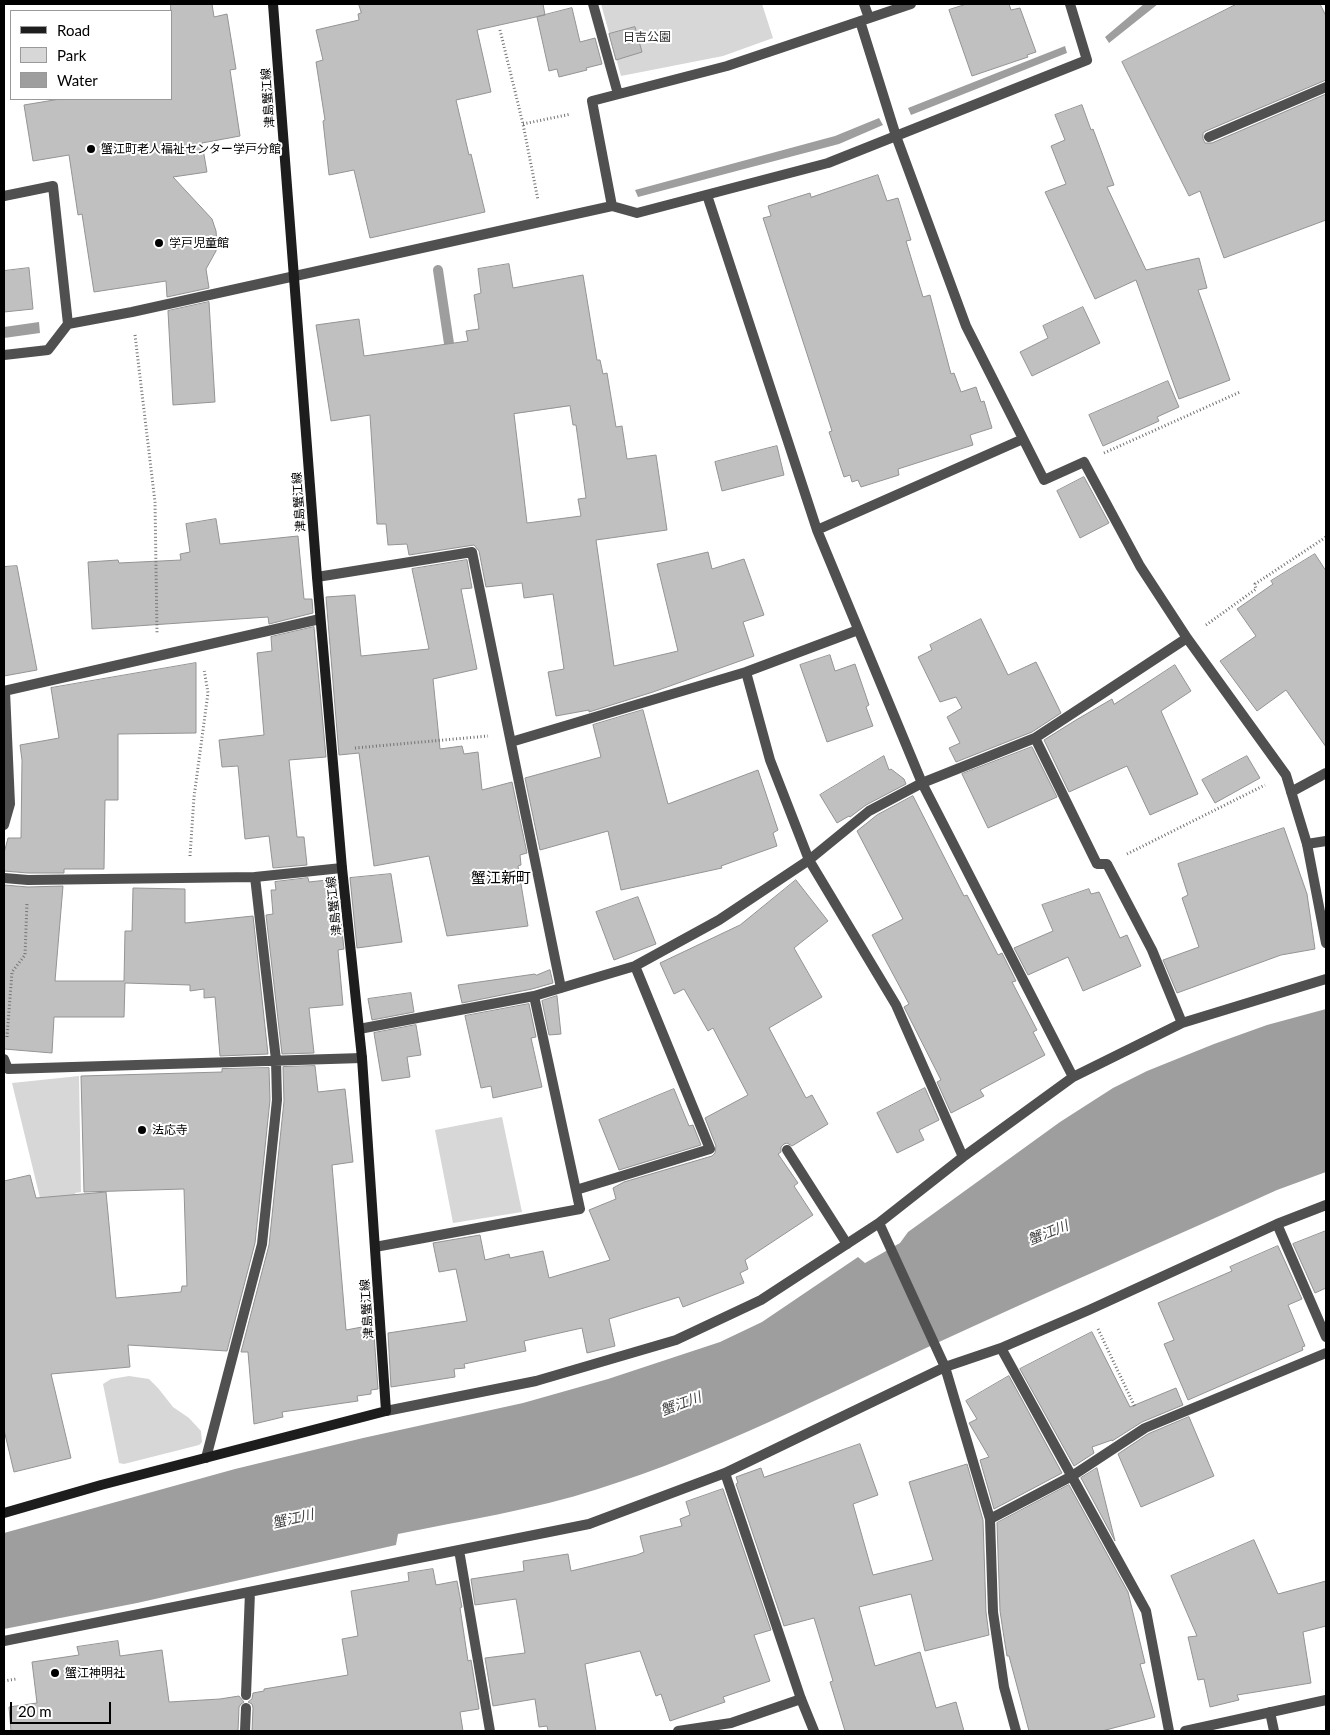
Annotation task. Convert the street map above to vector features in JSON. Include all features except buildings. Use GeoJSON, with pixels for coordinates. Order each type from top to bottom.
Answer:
{"type":"FeatureCollection","features":[{"type":"Feature","properties":{"kind":"main road","name":"津島蟹江線"},"geometry":{"type":"LineString","coordinates":[[273,4],[320,618],[342,868],[362,1058],[386,1412]]}},
{"type":"Feature","properties":{"kind":"main road"},"geometry":{"type":"LineString","coordinates":[[4,1513],[206,1458],[386,1412]]}},
{"type":"Feature","properties":{"kind":"street"},"geometry":{"type":"LineString","coordinates":[[593,4],[618,94]]}},
{"type":"Feature","properties":{"kind":"street"},"geometry":{"type":"LineString","coordinates":[[864,4],[864,19],[896,136],[966,326],[1044,480],[1084,462],[1140,566],[1187,638],[1286,775],[1307,844],[1326,943]]}},
{"type":"Feature","properties":{"kind":"street"},"geometry":{"type":"LineString","coordinates":[[612,206],[592,101],[727,66],[911,4]]}},
{"type":"Feature","properties":{"kind":"street"},"geometry":{"type":"LineString","coordinates":[[4,355],[48,350],[68,324],[132,312],[612,206],[637,213],[828,163],[1087,60],[1070,4]]}},
{"type":"Feature","properties":{"kind":"street"},"geometry":{"type":"LineString","coordinates":[[1209,137],[1326,87]]}},
{"type":"Feature","properties":{"kind":"street"},"geometry":{"type":"LineString","coordinates":[[4,196],[53,186],[68,324]]}},
{"type":"Feature","properties":{"kind":"street"},"geometry":{"type":"LineString","coordinates":[[707,195],[817,530],[858,630],[922,783],[1074,1077]]}},
{"type":"Feature","properties":{"kind":"street"},"geometry":{"type":"LineString","coordinates":[[817,530],[1023,439]]}},
{"type":"Feature","properties":{"kind":"street"},"geometry":{"type":"LineString","coordinates":[[317,577],[472,552],[561,988]]}},
{"type":"Feature","properties":{"kind":"street"},"geometry":{"type":"LineString","coordinates":[[4,825],[10,804],[4,691],[320,618]]}},
{"type":"Feature","properties":{"kind":"street"},"geometry":{"type":"LineString","coordinates":[[510,738],[746,672],[858,630]]}},
{"type":"Feature","properties":{"kind":"street"},"geometry":{"type":"LineString","coordinates":[[359,1029],[534,996],[635,966],[719,920],[809,860],[869,811],[922,783],[1035,738],[1187,638]]}},
{"type":"Feature","properties":{"kind":"street"},"geometry":{"type":"LineString","coordinates":[[746,672],[770,760],[809,860],[896,1005],[963,1157]]}},
{"type":"Feature","properties":{"kind":"street"},"geometry":{"type":"LineString","coordinates":[[1035,738],[1097,864],[1107,864],[1152,950],[1182,1023]]}},
{"type":"Feature","properties":{"kind":"street"},"geometry":{"type":"LineString","coordinates":[[1291,792],[1326,774]]}},
{"type":"Feature","properties":{"kind":"street"},"geometry":{"type":"LineString","coordinates":[[1307,844],[1326,841]]}},
{"type":"Feature","properties":{"kind":"street"},"geometry":{"type":"LineString","coordinates":[[4,878],[28,880],[255,877],[342,868]]}},
{"type":"Feature","properties":{"kind":"street"},"geometry":{"type":"LineString","coordinates":[[206,1458],[262,1244],[277,1100],[276,1060],[255,877]]}},
{"type":"Feature","properties":{"kind":"street"},"geometry":{"type":"LineString","coordinates":[[576,1190],[710,1149],[635,966]]}},
{"type":"Feature","properties":{"kind":"street"},"geometry":{"type":"LineString","coordinates":[[386,1412],[536,1382],[676,1340],[761,1300],[879,1223],[963,1157],[1074,1077],[1182,1023],[1326,980]]}},
{"type":"Feature","properties":{"kind":"street"},"geometry":{"type":"LineString","coordinates":[[375,1247],[580,1209],[534,996]]}},
{"type":"Feature","properties":{"kind":"street"},"geometry":{"type":"LineString","coordinates":[[4,1059],[8,1069],[362,1058]]}},
{"type":"Feature","properties":{"kind":"street"},"geometry":{"type":"LineString","coordinates":[[787,1150],[847,1244]]}},
{"type":"Feature","properties":{"kind":"street"},"geometry":{"type":"LineString","coordinates":[[4,1641],[589,1524],[725,1473],[945,1367],[1001,1348],[1277,1224],[1326,1205]]}},
{"type":"Feature","properties":{"kind":"street"},"geometry":{"type":"LineString","coordinates":[[879,1223],[945,1367],[990,1519],[993,1612],[1004,1687],[1016,1731]]}},
{"type":"Feature","properties":{"kind":"street"},"geometry":{"type":"LineString","coordinates":[[1277,1224],[1326,1338]]}},
{"type":"Feature","properties":{"kind":"street"},"geometry":{"type":"LineString","coordinates":[[1001,1348],[1146,1611],[1169,1731]]}},
{"type":"Feature","properties":{"kind":"street"},"geometry":{"type":"LineString","coordinates":[[990,1519],[1072,1476],[1145,1428],[1326,1353]]}},
{"type":"Feature","properties":{"kind":"street"},"geometry":{"type":"LineString","coordinates":[[725,1473],[801,1700],[814,1731]]}},
{"type":"Feature","properties":{"kind":"street"},"geometry":{"type":"LineString","coordinates":[[459,1550],[490,1731]]}},
{"type":"Feature","properties":{"kind":"street"},"geometry":{"type":"LineString","coordinates":[[246,1695],[250,1592]]}},
{"type":"Feature","properties":{"kind":"street"},"geometry":{"type":"LineString","coordinates":[[678,1731],[731,1723],[801,1700]]}},
{"type":"Feature","properties":{"kind":"street"},"geometry":{"type":"LineString","coordinates":[[1185,1731],[1326,1700]]}},
{"type":"Feature","properties":{"kind":"street"},"geometry":{"type":"LineString","coordinates":[[245,1731],[246,1708]]}},
{"type":"Feature","properties":{"kind":"street"},"geometry":{"type":"LineString","coordinates":[[1270,1712],[1274,1731]]}},
{"type":"Feature","properties":{"kind":"path"},"geometry":{"type":"LineString","coordinates":[[500,30],[523,124],[542,221]]}},
{"type":"Feature","properties":{"kind":"path"},"geometry":{"type":"LineString","coordinates":[[523,124],[594,109]]}},
{"type":"Feature","properties":{"kind":"path"},"geometry":{"type":"LineString","coordinates":[[132,312],[155,502],[158,656]]}},
{"type":"Feature","properties":{"kind":"path"},"geometry":{"type":"LineString","coordinates":[[1084,462],[1240,392]]}},
{"type":"Feature","properties":{"kind":"path"},"geometry":{"type":"LineString","coordinates":[[1187,638],[1256,588],[1256,584],[1326,537]]}},
{"type":"Feature","properties":{"kind":"path"},"geometry":{"type":"LineString","coordinates":[[189,878],[194,797],[208,693],[201,646]]}},
{"type":"Feature","properties":{"kind":"path"},"geometry":{"type":"LineString","coordinates":[[332,750],[510,738]]}},
{"type":"Feature","properties":{"kind":"path"},"geometry":{"type":"LineString","coordinates":[[1107,864],[1286,775]]}},
{"type":"Feature","properties":{"kind":"path"},"geometry":{"type":"LineString","coordinates":[[7,1041],[12,972],[25,955],[28,880]]}},
{"type":"Feature","properties":{"kind":"path"},"geometry":{"type":"LineString","coordinates":[[1089,1310],[1145,1428]]}},
{"type":"Feature","properties":{"kind":"path"},"geometry":{"type":"LineString","coordinates":[[4,1681],[16,1679]]}},
{"type":"Feature","properties":{"kind":"green space","name":"日吉公園"},"geometry":{"type":"Polygon","coordinates":[[[601,4],[762,4],[773,38],[723,56],[621,76],[601,4]]]}},
{"type":"Feature","properties":{"kind":"green space"},"geometry":{"type":"Polygon","coordinates":[[[79,1076],[81,1192],[75,1193],[78,1215],[60,1280],[12,1083],[79,1076]]]}},
{"type":"Feature","properties":{"kind":"green space"},"geometry":{"type":"Polygon","coordinates":[[[502,1117],[522,1212],[453,1223],[435,1130],[502,1117]]]}},
{"type":"Feature","properties":{"kind":"green space"},"geometry":{"type":"Polygon","coordinates":[[[129,1376],[149,1379],[173,1407],[189,1418],[201,1431],[202,1442],[199,1445],[124,1464],[119,1463],[103,1384],[111,1379],[129,1376]]]}},
{"type":"Feature","properties":{"kind":"water"},"geometry":{"type":"Polygon","coordinates":[[[1144,4],[1158,4],[1109,43],[1105,37],[1144,4]]]}},
{"type":"Feature","properties":{"kind":"water"},"geometry":{"type":"Polygon","coordinates":[[[1065,46],[1067,53],[911,115],[908,108],[1065,46]]]}},
{"type":"Feature","properties":{"kind":"water"},"geometry":{"type":"Polygon","coordinates":[[[879,118],[883,125],[839,144],[638,197],[635,190],[835,136],[879,118]]]}},
{"type":"Feature","properties":{"kind":"water"},"geometry":{"type":"Polygon","coordinates":[[[39,322],[40,333],[4,338],[4,327],[39,322]]]}},
{"type":"Feature","properties":{"kind":"water","name":"蟹江川"},"geometry":{"type":"Polygon","coordinates":[[[1326,1009],[1326,1172],[1277,1190],[939,1342],[728,1440],[642,1474],[549,1503],[398,1534],[396,1545],[137,1603],[4,1629],[4,1533],[235,1469],[363,1438],[523,1403],[608,1379],[720,1342],[762,1322],[858,1257],[865,1263],[900,1243],[908,1232],[1060,1122],[1113,1088],[1147,1071],[1214,1044],[1267,1025],[1326,1009]]]}},
{"type":"Feature","properties":{"kind":"waterway"},"geometry":{"type":"LineString","coordinates":[[438,270],[451,357]]}},
{"type":"Feature","properties":{"kind":"place","name":"蟹江町老人福祉センター学戸分館"},"geometry":{"type":"Point","coordinates":[91,149]}},
{"type":"Feature","properties":{"kind":"place","name":"学戸児童館"},"geometry":{"type":"Point","coordinates":[159,243]}},
{"type":"Feature","properties":{"kind":"place","name":"法応寺"},"geometry":{"type":"Point","coordinates":[142,1130]}},
{"type":"Feature","properties":{"kind":"place","name":"蟹江神明社"},"geometry":{"type":"Point","coordinates":[55,1673]}},
{"type":"Feature","properties":{"kind":"district","name":"蟹江新町"},"geometry":{"type":"Point","coordinates":[501,878]}}]}
